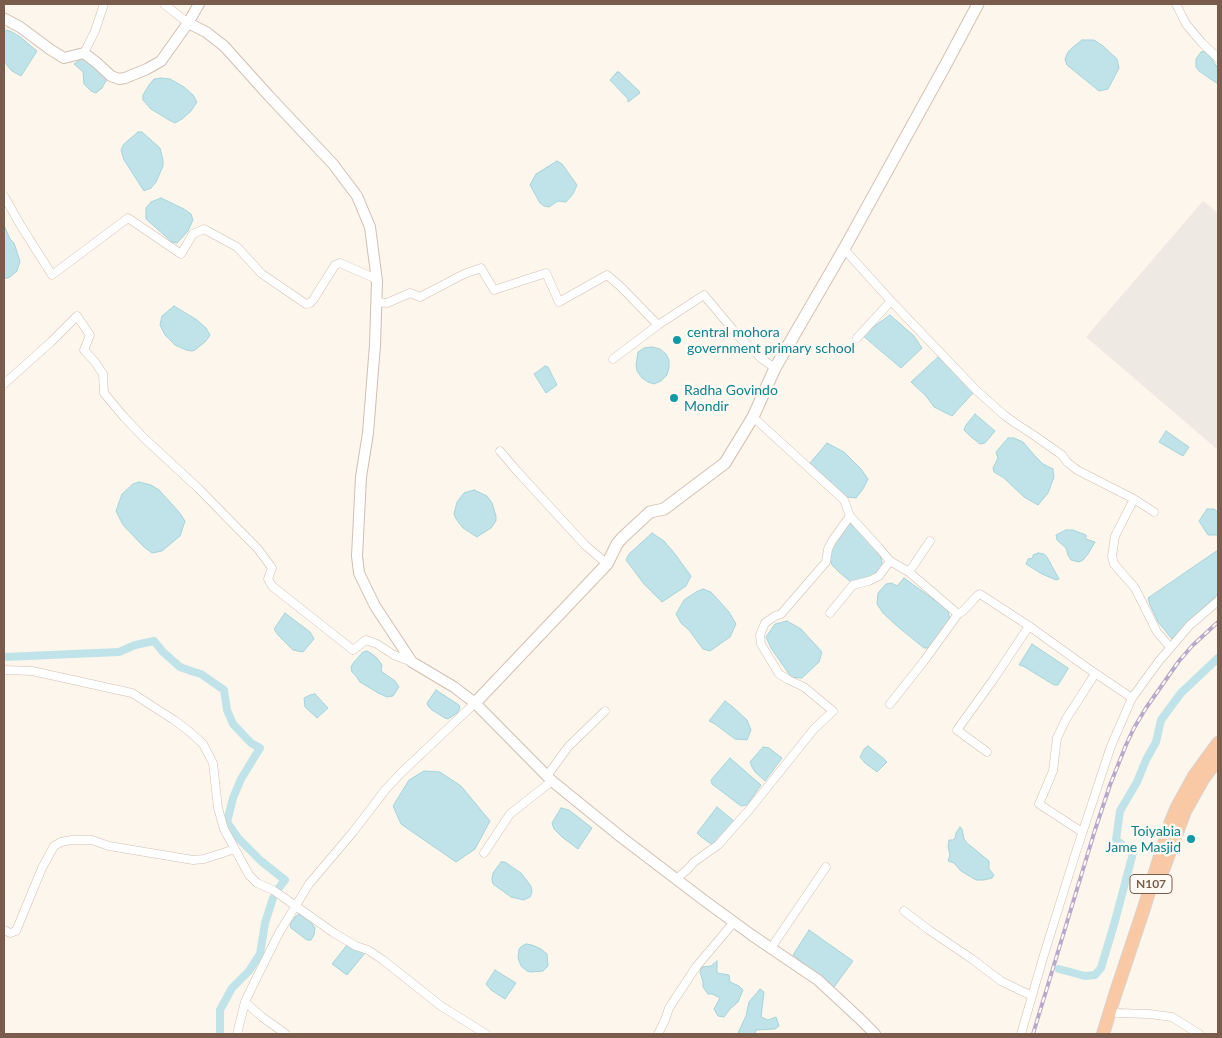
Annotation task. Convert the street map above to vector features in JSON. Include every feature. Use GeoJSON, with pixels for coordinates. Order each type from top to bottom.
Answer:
{"type":"FeatureCollection","features":[{"type":"Feature","properties":{"kind":"highway","name":"N107"},"geometry":{"type":"LineString","coordinates":[[1112,1034],[1114,1012],[1170,824],[1194,776],[1218,743]]}},
{"type":"Feature","properties":{"kind":"highway","name":"N107"},"geometry":{"type":"LineString","coordinates":[[1103,1034],[1114,1012],[1185,811],[1203,779],[1218,759]]}},
{"type":"Feature","properties":{"kind":"main road"},"geometry":{"type":"LineString","coordinates":[[475,703],[607,564],[617,544],[650,512],[664,509],[725,463],[753,417],[775,368],[844,249],[976,6]]}},
{"type":"Feature","properties":{"kind":"street"},"geometry":{"type":"LineString","coordinates":[[4,20],[20,27],[64,58],[84,53],[95,32],[104,4]]}},
{"type":"Feature","properties":{"kind":"street"},"geometry":{"type":"LineString","coordinates":[[164,4],[188,23],[206,32],[224,46],[333,164],[357,196],[370,227],[377,281],[375,345],[361,477],[357,556],[359,573],[367,591],[412,662]]}},
{"type":"Feature","properties":{"kind":"street"},"geometry":{"type":"LineString","coordinates":[[84,53],[111,76],[119,79],[147,70],[161,61],[199,4]]}},
{"type":"Feature","properties":{"kind":"street"},"geometry":{"type":"LineString","coordinates":[[1176,4],[1186,24],[1202,44],[1218,58]]}},
{"type":"Feature","properties":{"kind":"street"},"geometry":{"type":"LineString","coordinates":[[4,196],[52,275],[128,218],[180,254],[193,234],[204,229],[237,247],[262,274],[306,304],[310,304],[335,265],[340,263],[377,281]]}},
{"type":"Feature","properties":{"kind":"street"},"geometry":{"type":"LineString","coordinates":[[844,249],[976,390],[1004,415],[1062,455],[1066,462],[1077,470],[1134,499],[1154,512]]}},
{"type":"Feature","properties":{"kind":"street"},"geometry":{"type":"LineString","coordinates":[[376,302],[387,303],[410,293],[420,297],[464,274],[481,268],[494,290],[546,273],[559,302],[607,275],[658,325]]}},
{"type":"Feature","properties":{"kind":"street"},"geometry":{"type":"LineString","coordinates":[[613,359],[658,325],[704,295],[739,337],[762,359],[775,368]]}},
{"type":"Feature","properties":{"kind":"street"},"geometry":{"type":"LineString","coordinates":[[857,338],[891,301]]}},
{"type":"Feature","properties":{"kind":"street"},"geometry":{"type":"LineString","coordinates":[[4,384],[77,316],[90,335],[84,350],[103,374],[104,393],[144,438],[198,488],[258,549],[272,568],[268,579],[272,586],[353,650],[366,640],[377,644],[394,656],[412,662],[454,687],[475,703],[549,779],[676,879],[818,980],[875,1034]]}},
{"type":"Feature","properties":{"kind":"street"},"geometry":{"type":"LineString","coordinates":[[753,417],[844,500],[850,516],[890,561],[909,572],[958,614]]}},
{"type":"Feature","properties":{"kind":"street"},"geometry":{"type":"LineString","coordinates":[[500,451],[585,545],[607,564]]}},
{"type":"Feature","properties":{"kind":"street"},"geometry":{"type":"LineString","coordinates":[[1134,499],[1115,536],[1112,556],[1114,564],[1135,588],[1157,632],[1170,647]]}},
{"type":"Feature","properties":{"kind":"street"},"geometry":{"type":"LineString","coordinates":[[676,879],[694,862],[718,845],[814,729],[833,711],[804,687],[779,674],[761,644],[760,635],[765,623],[781,614],[826,562],[828,549],[832,541],[850,516]]}},
{"type":"Feature","properties":{"kind":"street"},"geometry":{"type":"LineString","coordinates":[[909,572],[930,541]]}},
{"type":"Feature","properties":{"kind":"street"},"geometry":{"type":"LineString","coordinates":[[830,613],[853,585],[870,581],[879,576],[890,561]]}},
{"type":"Feature","properties":{"kind":"street"},"geometry":{"type":"LineString","coordinates":[[890,704],[958,614],[980,594],[1132,698]]}},
{"type":"Feature","properties":{"kind":"street"},"geometry":{"type":"LineString","coordinates":[[1021,1034],[1082,832],[1111,746],[1132,698],[1170,647],[1190,625],[1218,601]]}},
{"type":"Feature","properties":{"kind":"street"},"geometry":{"type":"LineString","coordinates":[[987,752],[957,730],[1029,626]]}},
{"type":"Feature","properties":{"kind":"street"},"geometry":{"type":"LineString","coordinates":[[4,670],[32,671],[132,692],[190,732],[203,744],[214,763],[218,808],[224,829],[249,875],[356,946],[368,950],[383,960],[441,1006],[486,1034]]}},
{"type":"Feature","properties":{"kind":"street"},"geometry":{"type":"LineString","coordinates":[[1082,832],[1039,804],[1053,771],[1057,738],[1066,719],[1096,674]]}},
{"type":"Feature","properties":{"kind":"street"},"geometry":{"type":"LineString","coordinates":[[236,1034],[245,1002],[274,943],[309,884],[386,789],[420,754],[475,703]]}},
{"type":"Feature","properties":{"kind":"street"},"geometry":{"type":"LineString","coordinates":[[484,853],[510,814],[549,779],[568,747],[605,711]]}},
{"type":"Feature","properties":{"kind":"street"},"geometry":{"type":"LineString","coordinates":[[4,930],[10,932],[16,930],[42,868],[54,846],[61,842],[92,840],[109,846],[193,860],[204,860],[235,848]]}},
{"type":"Feature","properties":{"kind":"street"},"geometry":{"type":"LineString","coordinates":[[771,948],[826,867]]}},
{"type":"Feature","properties":{"kind":"street"},"geometry":{"type":"LineString","coordinates":[[904,911],[1001,981],[1032,996]]}},
{"type":"Feature","properties":{"kind":"street"},"geometry":{"type":"LineString","coordinates":[[658,1034],[669,1008],[696,966],[734,922]]}},
{"type":"Feature","properties":{"kind":"street"},"geometry":{"type":"LineString","coordinates":[[245,1002],[286,1034]]}},
{"type":"Feature","properties":{"kind":"street"},"geometry":{"type":"LineString","coordinates":[[1114,1012],[1172,1017],[1199,1034]]}},
{"type":"Feature","properties":{"kind":"shaded area"},"geometry":{"type":"Polygon","coordinates":[[[1203,201],[1218,213],[1218,450],[1086,337],[1203,201]]]}},
{"type":"Feature","properties":{"kind":"water"},"geometry":{"type":"Polygon","coordinates":[[[4,30],[19,36],[37,51],[21,76],[12,71],[4,62],[4,30]]]}},
{"type":"Feature","properties":{"kind":"water"},"geometry":{"type":"Polygon","coordinates":[[[1082,40],[1094,40],[1117,59],[1119,68],[1108,89],[1099,91],[1067,65],[1065,59],[1068,52],[1082,40]]]}},
{"type":"Feature","properties":{"kind":"water"},"geometry":{"type":"Polygon","coordinates":[[[1206,51],[1218,68],[1218,84],[1196,67],[1196,59],[1201,52],[1206,51]]]}},
{"type":"Feature","properties":{"kind":"water"},"geometry":{"type":"Polygon","coordinates":[[[84,57],[108,77],[102,88],[96,93],[84,84],[83,72],[74,64],[84,57]]]}},
{"type":"Feature","properties":{"kind":"water"},"geometry":{"type":"Polygon","coordinates":[[[617,72],[640,93],[628,102],[628,99],[610,80],[617,72]]]}},
{"type":"Feature","properties":{"kind":"water"},"geometry":{"type":"Polygon","coordinates":[[[154,79],[170,79],[184,87],[193,95],[197,102],[191,111],[175,123],[151,109],[143,100],[143,95],[149,85],[154,79]]]}},
{"type":"Feature","properties":{"kind":"water"},"geometry":{"type":"Polygon","coordinates":[[[138,132],[142,132],[160,148],[163,160],[163,166],[156,182],[151,188],[144,191],[124,160],[121,150],[124,144],[138,132]]]}},
{"type":"Feature","properties":{"kind":"water"},"geometry":{"type":"Polygon","coordinates":[[[557,161],[562,164],[577,185],[573,194],[566,202],[558,201],[549,207],[544,206],[540,203],[530,185],[536,174],[557,161]]]}},
{"type":"Feature","properties":{"kind":"water"},"geometry":{"type":"Polygon","coordinates":[[[161,198],[191,214],[193,220],[188,231],[177,243],[172,242],[146,219],[146,208],[151,202],[161,198]]]}},
{"type":"Feature","properties":{"kind":"water"},"geometry":{"type":"Polygon","coordinates":[[[4,225],[10,239],[14,243],[20,261],[17,271],[4,279],[4,225]]]}},
{"type":"Feature","properties":{"kind":"water"},"geometry":{"type":"Polygon","coordinates":[[[174,306],[197,320],[206,328],[210,335],[195,350],[186,350],[175,345],[165,335],[160,325],[162,316],[174,306]]]}},
{"type":"Feature","properties":{"kind":"water"},"geometry":{"type":"Polygon","coordinates":[[[890,315],[914,336],[922,348],[901,368],[862,335],[890,315]]]}},
{"type":"Feature","properties":{"kind":"water"},"geometry":{"type":"Polygon","coordinates":[[[644,348],[660,349],[669,360],[667,375],[661,381],[654,384],[642,378],[637,371],[636,365],[638,352],[644,348]]]}},
{"type":"Feature","properties":{"kind":"water"},"geometry":{"type":"Polygon","coordinates":[[[938,357],[971,387],[973,393],[952,416],[934,407],[926,396],[911,382],[938,357]]]}},
{"type":"Feature","properties":{"kind":"water"},"geometry":{"type":"Polygon","coordinates":[[[545,366],[548,367],[557,385],[546,393],[534,374],[545,366]]]}},
{"type":"Feature","properties":{"kind":"water"},"geometry":{"type":"Polygon","coordinates":[[[975,414],[995,431],[985,443],[980,444],[964,430],[975,414]]]}},
{"type":"Feature","properties":{"kind":"water"},"geometry":{"type":"Polygon","coordinates":[[[1166,431],[1189,447],[1183,456],[1159,442],[1166,431]]]}},
{"type":"Feature","properties":{"kind":"water"},"geometry":{"type":"Polygon","coordinates":[[[1008,438],[1014,438],[1023,442],[1043,464],[1053,469],[1054,477],[1048,493],[1038,505],[1024,497],[1004,478],[994,472],[993,468],[998,458],[996,452],[1008,438]]]}},
{"type":"Feature","properties":{"kind":"water"},"geometry":{"type":"Polygon","coordinates":[[[827,443],[844,452],[868,479],[856,498],[847,497],[810,463],[827,443]]]}},
{"type":"Feature","properties":{"kind":"water"},"geometry":{"type":"Polygon","coordinates":[[[139,482],[151,485],[159,490],[185,521],[180,536],[162,551],[152,553],[144,547],[123,525],[116,511],[122,494],[133,484],[139,482]]]}},
{"type":"Feature","properties":{"kind":"water"},"geometry":{"type":"Polygon","coordinates":[[[474,490],[487,496],[492,503],[496,516],[496,521],[491,528],[477,537],[463,528],[454,514],[457,502],[464,493],[474,490]]]}},
{"type":"Feature","properties":{"kind":"water"},"geometry":{"type":"Polygon","coordinates":[[[1207,509],[1214,509],[1218,512],[1218,535],[1208,535],[1199,521],[1207,509]]]}},
{"type":"Feature","properties":{"kind":"water"},"geometry":{"type":"Polygon","coordinates":[[[850,523],[859,530],[880,554],[883,567],[878,574],[852,583],[832,565],[830,559],[832,544],[850,523]]]}},
{"type":"Feature","properties":{"kind":"water"},"geometry":{"type":"Polygon","coordinates":[[[1066,530],[1073,530],[1086,535],[1086,539],[1095,542],[1088,554],[1079,562],[1071,560],[1066,548],[1057,540],[1056,535],[1066,530]]]}},
{"type":"Feature","properties":{"kind":"water"},"geometry":{"type":"Polygon","coordinates":[[[652,533],[664,541],[691,576],[686,586],[662,602],[644,584],[626,560],[629,554],[652,533]]]}},
{"type":"Feature","properties":{"kind":"water"},"geometry":{"type":"Polygon","coordinates":[[[1218,550],[1218,594],[1172,639],[1158,622],[1148,598],[1218,550]]]}},
{"type":"Feature","properties":{"kind":"water"},"geometry":{"type":"Polygon","coordinates":[[[1038,553],[1044,554],[1047,557],[1059,579],[1056,580],[1042,574],[1026,564],[1028,559],[1033,558],[1033,555],[1038,553]]]}},
{"type":"Feature","properties":{"kind":"water"},"geometry":{"type":"Polygon","coordinates":[[[904,578],[947,609],[950,618],[934,644],[928,648],[924,648],[897,626],[883,613],[877,604],[878,593],[886,584],[892,583],[897,586],[904,578]]]}},
{"type":"Feature","properties":{"kind":"water"},"geometry":{"type":"Polygon","coordinates":[[[703,589],[711,592],[729,612],[736,624],[730,637],[710,651],[703,649],[689,630],[681,623],[676,614],[684,600],[703,589]]]}},
{"type":"Feature","properties":{"kind":"water"},"geometry":{"type":"Polygon","coordinates":[[[285,613],[310,632],[314,639],[303,652],[293,650],[274,629],[285,613]]]}},
{"type":"Feature","properties":{"kind":"water"},"geometry":{"type":"Polygon","coordinates":[[[787,621],[801,629],[822,652],[819,662],[802,678],[791,677],[771,648],[766,637],[775,624],[787,621]]]}},
{"type":"Feature","properties":{"kind":"water"},"geometry":{"type":"Polygon","coordinates":[[[1032,644],[1068,668],[1058,685],[1054,685],[1019,665],[1032,644]]]}},
{"type":"Feature","properties":{"kind":"water"},"geometry":{"type":"Polygon","coordinates":[[[367,651],[377,658],[382,665],[381,671],[395,681],[399,687],[393,696],[387,697],[378,693],[360,682],[352,672],[351,667],[354,662],[363,652],[367,651]]]}},
{"type":"Feature","properties":{"kind":"water"},"geometry":{"type":"Polygon","coordinates":[[[436,690],[459,705],[460,708],[457,713],[448,719],[428,706],[427,703],[436,690]]]}},
{"type":"Feature","properties":{"kind":"water"},"geometry":{"type":"Polygon","coordinates":[[[315,694],[328,708],[317,718],[305,707],[304,698],[315,694]]]}},
{"type":"Feature","properties":{"kind":"water"},"geometry":{"type":"Polygon","coordinates":[[[725,701],[747,720],[751,730],[747,740],[735,739],[709,721],[725,701]]]}},
{"type":"Feature","properties":{"kind":"water"},"geometry":{"type":"Polygon","coordinates":[[[868,746],[887,762],[877,772],[860,757],[868,746]]]}},
{"type":"Feature","properties":{"kind":"water"},"geometry":{"type":"Polygon","coordinates":[[[763,747],[769,748],[782,758],[765,781],[755,772],[750,762],[763,747]]]}},
{"type":"Feature","properties":{"kind":"water"},"geometry":{"type":"Polygon","coordinates":[[[730,758],[761,785],[747,805],[741,806],[712,784],[711,780],[730,758]]]}},
{"type":"Feature","properties":{"kind":"water"},"geometry":{"type":"Polygon","coordinates":[[[424,771],[440,772],[461,786],[490,821],[475,849],[456,862],[401,824],[393,806],[409,780],[424,771]]]}},
{"type":"Feature","properties":{"kind":"water"},"geometry":{"type":"Polygon","coordinates":[[[717,807],[735,822],[716,842],[711,844],[697,833],[717,807]]]}},
{"type":"Feature","properties":{"kind":"water"},"geometry":{"type":"Polygon","coordinates":[[[561,808],[569,810],[592,828],[578,849],[554,829],[552,823],[561,808]]]}},
{"type":"Feature","properties":{"kind":"water"},"geometry":{"type":"Polygon","coordinates":[[[960,827],[967,843],[989,861],[989,869],[994,875],[992,878],[976,880],[961,871],[954,863],[948,861],[950,855],[949,840],[955,838],[960,827]]]}},
{"type":"Feature","properties":{"kind":"water"},"geometry":{"type":"Polygon","coordinates":[[[501,862],[505,862],[521,873],[531,886],[532,892],[530,897],[524,900],[511,897],[493,884],[493,873],[501,862]]]}},
{"type":"Feature","properties":{"kind":"water"},"geometry":{"type":"Polygon","coordinates":[[[299,914],[310,921],[315,928],[311,940],[307,940],[291,928],[290,925],[299,914]]]}},
{"type":"Feature","properties":{"kind":"water"},"geometry":{"type":"Polygon","coordinates":[[[809,930],[853,961],[834,987],[793,955],[809,930]]]}},
{"type":"Feature","properties":{"kind":"water"},"geometry":{"type":"Polygon","coordinates":[[[526,944],[541,949],[547,954],[548,966],[543,971],[531,972],[521,966],[518,958],[519,949],[526,944]]]}},
{"type":"Feature","properties":{"kind":"water"},"geometry":{"type":"Polygon","coordinates":[[[347,945],[365,953],[347,975],[332,964],[347,945]]]}},
{"type":"Feature","properties":{"kind":"water"},"geometry":{"type":"Polygon","coordinates":[[[717,961],[717,973],[729,975],[730,982],[743,990],[738,1002],[724,1017],[718,1016],[714,1009],[720,998],[708,994],[703,987],[700,972],[702,967],[711,966],[717,961]]]}},
{"type":"Feature","properties":{"kind":"water"},"geometry":{"type":"Polygon","coordinates":[[[495,970],[516,983],[505,999],[491,990],[486,984],[495,970]]]}},
{"type":"Feature","properties":{"kind":"water"},"geometry":{"type":"Polygon","coordinates":[[[760,989],[764,992],[761,1017],[768,1020],[776,1017],[779,1026],[775,1029],[756,1030],[755,1034],[739,1034],[749,1002],[760,989]]]}},
{"type":"Feature","properties":{"kind":"waterway"},"geometry":{"type":"LineString","coordinates":[[4,657],[119,652],[135,645],[154,641],[180,667],[201,674],[224,690],[227,710],[233,724],[251,743],[260,748],[241,779],[233,798],[227,822],[238,838],[261,861],[285,880],[278,889]]}},
{"type":"Feature","properties":{"kind":"waterway"},"geometry":{"type":"LineString","coordinates":[[1059,969],[1085,976],[1095,975],[1101,968],[1133,853],[1116,840],[1120,811],[1137,782],[1156,742],[1161,720],[1181,693],[1218,658]]}},
{"type":"Feature","properties":{"kind":"waterway"},"geometry":{"type":"LineString","coordinates":[[220,1034],[220,1010],[232,988],[249,971],[260,954],[265,923],[273,898]]}},
{"type":"Feature","properties":{"kind":"railway"},"geometry":{"type":"LineString","coordinates":[[1033,1034],[1095,830],[1126,745],[1146,708],[1179,661],[1218,622]]}},
{"type":"Feature","properties":{"kind":"place","name":"central mohora government primary school"},"geometry":{"type":"Point","coordinates":[677,340]}},
{"type":"Feature","properties":{"kind":"place","name":"Radha Govindo Mondir"},"geometry":{"type":"Point","coordinates":[674,398]}},
{"type":"Feature","properties":{"kind":"place","name":"Toiyabia Jame Masjid"},"geometry":{"type":"Point","coordinates":[1191,839]}}]}
